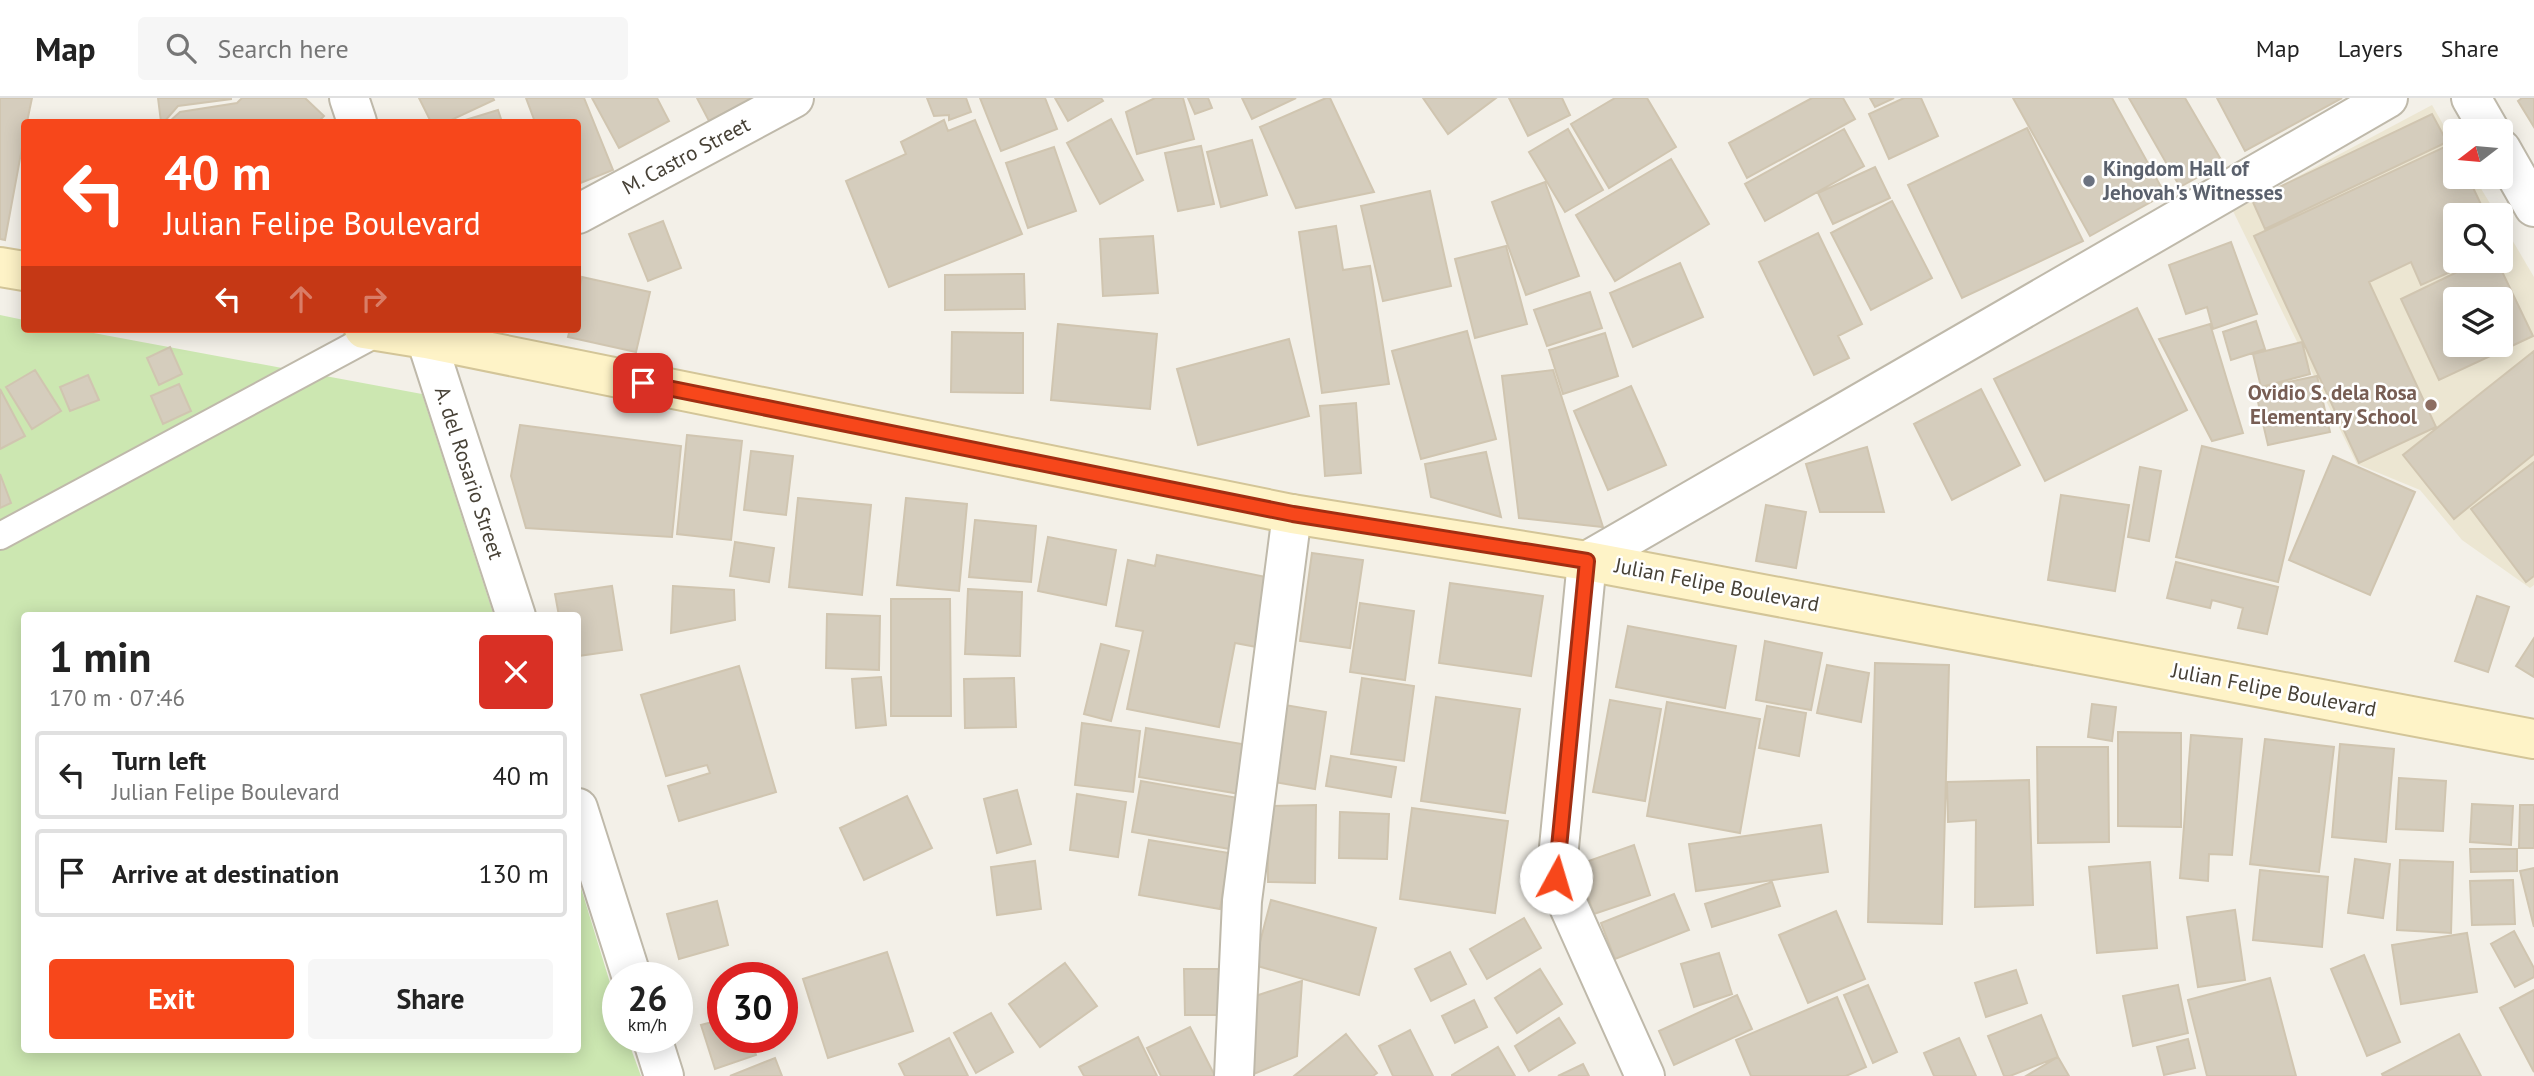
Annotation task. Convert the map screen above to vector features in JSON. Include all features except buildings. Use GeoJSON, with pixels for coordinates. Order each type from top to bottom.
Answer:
{"type":"FeatureCollection","features":[{"type":"Feature","properties":{"kind":"main road"},"geometry":{"type":"LineString","coordinates":[[0,267],[21,270]]}},
{"type":"Feature","properties":{"kind":"main road","name":"Julian Felipe Boulevard"},"geometry":{"type":"LineString","coordinates":[[433,333],[1293,514],[1587,561],[2534,738]]}},
{"type":"Feature","properties":{"kind":"street"},"geometry":{"type":"LineString","coordinates":[[349,98],[356,119]]}},
{"type":"Feature","properties":{"kind":"street","name":"M. Castro Street"},"geometry":{"type":"LineString","coordinates":[[581,212],[794,98]]}},
{"type":"Feature","properties":{"kind":"street"},"geometry":{"type":"LineString","coordinates":[[1645,1076],[1556,878],[1587,561],[2388,98]]}},
{"type":"Feature","properties":{"kind":"street"},"geometry":{"type":"LineString","coordinates":[[2471,98],[2483,119]]}},
{"type":"Feature","properties":{"kind":"street"},"geometry":{"type":"LineString","coordinates":[[2513,170],[2534,206]]}},
{"type":"Feature","properties":{"kind":"street","name":"A. del Rosario Street"},"geometry":{"type":"LineString","coordinates":[[428,333],[515,612]]}},
{"type":"Feature","properties":{"kind":"street"},"geometry":{"type":"LineString","coordinates":[[1234,1076],[1242,901],[1293,514]]}},
{"type":"Feature","properties":{"kind":"street"},"geometry":{"type":"LineString","coordinates":[[581,817],[627,962]]}},
{"type":"Feature","properties":{"kind":"street"},"geometry":{"type":"LineString","coordinates":[[657,1053],[664,1076]]}},
{"type":"Feature","properties":{"kind":"lane"},"geometry":{"type":"LineString","coordinates":[[0,536],[366,333]]}},
{"type":"Feature","properties":{"kind":"shaded area","name":"Ovidio S. dela Rosa Elementary School"},"geometry":{"type":"Polygon","coordinates":[[[2432,105],[2443,124],[2443,189],[2481,189],[2490,203],[2443,203],[2443,273],[2513,273],[2513,241],[2534,277],[2534,585],[2530,588],[2462,540],[2420,490],[2357,464],[2233,211],[2432,105]]]}},
{"type":"Feature","properties":{"kind":"green space"},"geometry":{"type":"Polygon","coordinates":[[[0,315],[21,319],[21,333],[94,333],[422,394],[493,612],[21,612],[21,1053],[581,1053],[581,888],[604,962],[602,1053],[633,1053],[641,1076],[0,1076],[0,315]]]}},
{"type":"Feature","properties":{"kind":"place","name":"Kingdom Hall of Jehovah's Witnesses"},"geometry":{"type":"Point","coordinates":[2089,181]}},
{"type":"Feature","properties":{"kind":"place","name":"Ovidio S. dela Rosa Elementary School"},"geometry":{"type":"Point","coordinates":[2431,405]}},
{"type":"Feature","properties":{"kind":"route"},"geometry":{"type":"LineString","coordinates":[[643,383],[1293,514],[1587,561],[1556,878]]}}]}
